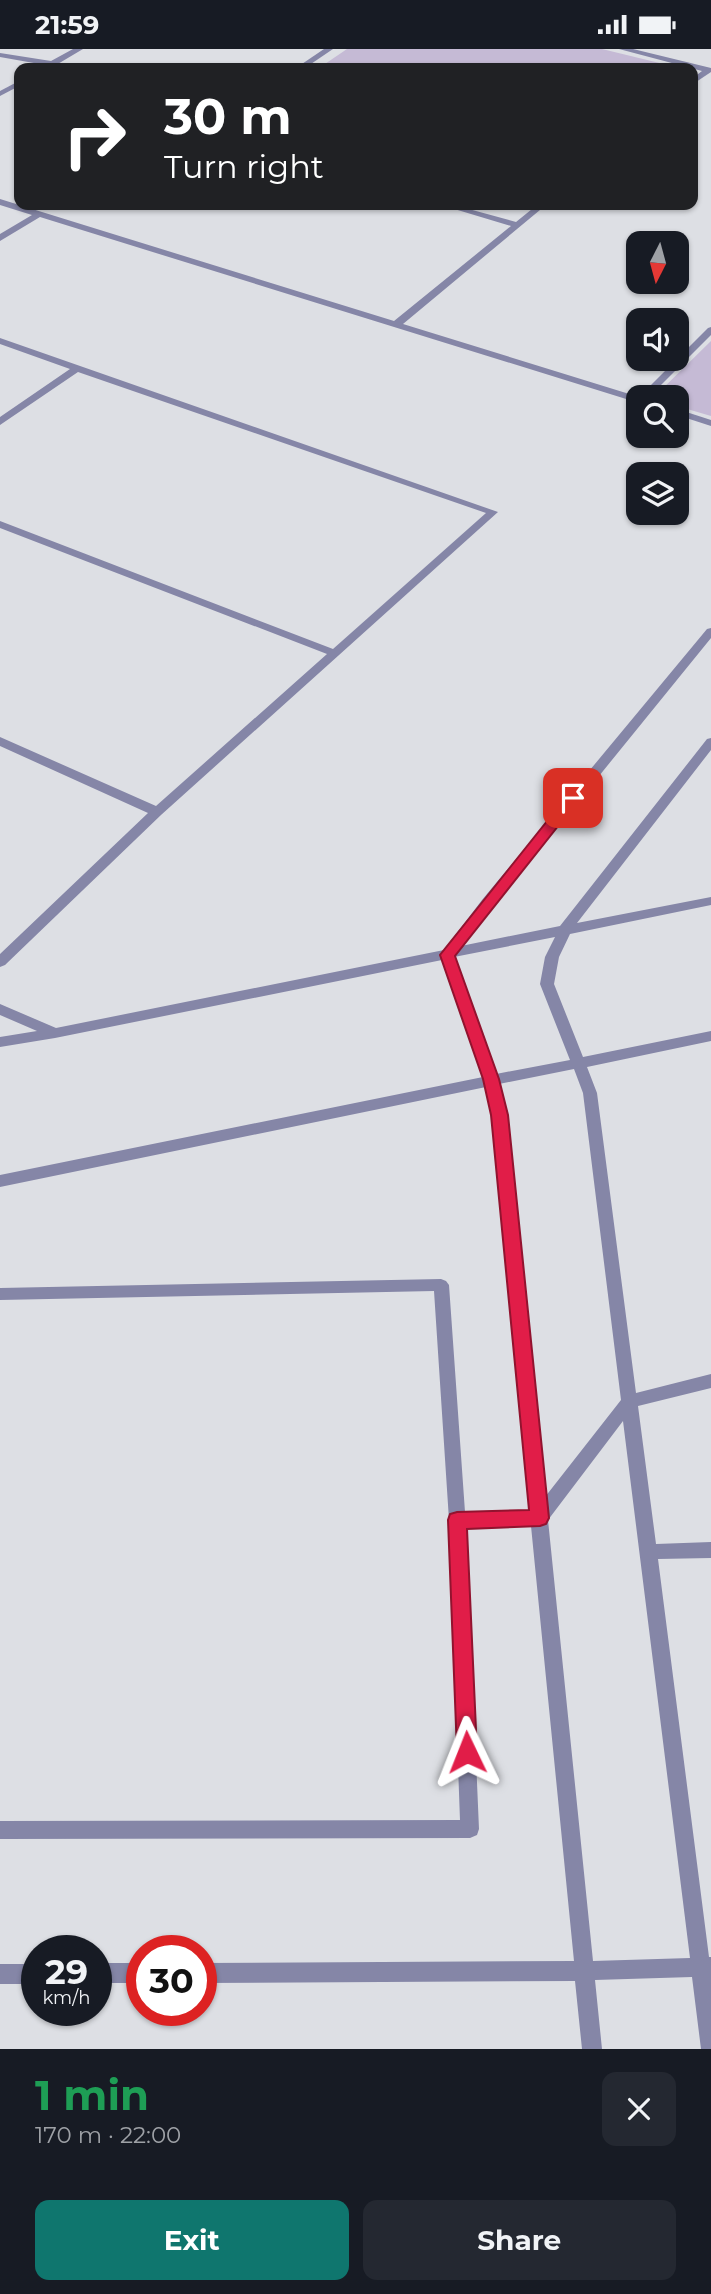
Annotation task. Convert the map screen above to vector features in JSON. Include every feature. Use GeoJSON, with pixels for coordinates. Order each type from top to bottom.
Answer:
{"type":"FeatureCollection","features":[{"type":"Feature","properties":{"kind":"street"},"geometry":{"type":"LineString","coordinates":[[54,63],[79,49]]}},
{"type":"Feature","properties":{"kind":"street"},"geometry":{"type":"LineString","coordinates":[[308,63],[329,49]]}},
{"type":"Feature","properties":{"kind":"street"},"geometry":{"type":"LineString","coordinates":[[623,49],[680,63]]}},
{"type":"Feature","properties":{"kind":"street"},"geometry":{"type":"LineString","coordinates":[[0,55],[36,63]]}},
{"type":"Feature","properties":{"kind":"street"},"geometry":{"type":"LineString","coordinates":[[698,68],[708,70],[698,78]]}},
{"type":"Feature","properties":{"kind":"street"},"geometry":{"type":"LineString","coordinates":[[23,210],[626,396]]}},
{"type":"Feature","properties":{"kind":"street"},"geometry":{"type":"LineString","coordinates":[[462,210],[517,225]]}},
{"type":"Feature","properties":{"kind":"street"},"geometry":{"type":"LineString","coordinates":[[395,325],[536,210]]}},
{"type":"Feature","properties":{"kind":"street"},"geometry":{"type":"LineString","coordinates":[[0,239],[38,215]]}},
{"type":"Feature","properties":{"kind":"street"},"geometry":{"type":"LineString","coordinates":[[656,385],[711,330]]}},
{"type":"Feature","properties":{"kind":"street"},"geometry":{"type":"LineString","coordinates":[[0,341],[493,512],[157,812],[0,962]]}},
{"type":"Feature","properties":{"kind":"street"},"geometry":{"type":"LineString","coordinates":[[0,422],[77,367]]}},
{"type":"Feature","properties":{"kind":"street"},"geometry":{"type":"LineString","coordinates":[[689,416],[711,423]]}},
{"type":"Feature","properties":{"kind":"street"},"geometry":{"type":"LineString","coordinates":[[0,524],[334,653]]}},
{"type":"Feature","properties":{"kind":"street"},"geometry":{"type":"LineString","coordinates":[[447,955],[711,631]]}},
{"type":"Feature","properties":{"kind":"street"},"geometry":{"type":"LineString","coordinates":[[0,741],[157,812]]}},
{"type":"Feature","properties":{"kind":"street"},"geometry":{"type":"LineString","coordinates":[[711,742],[566,928],[552,957],[547,985],[590,1093],[706,1967],[711,2049]]}},
{"type":"Feature","properties":{"kind":"street"},"geometry":{"type":"LineString","coordinates":[[0,1042],[711,901]]}},
{"type":"Feature","properties":{"kind":"street"},"geometry":{"type":"LineString","coordinates":[[447,955],[491,1079],[499,1115],[592,2049]]}},
{"type":"Feature","properties":{"kind":"street"},"geometry":{"type":"LineString","coordinates":[[0,1009],[55,1033]]}},
{"type":"Feature","properties":{"kind":"street"},"geometry":{"type":"LineString","coordinates":[[0,1181],[711,1035]]}},
{"type":"Feature","properties":{"kind":"street"},"geometry":{"type":"LineString","coordinates":[[0,1294],[440,1285],[457,1520],[470,1829],[0,1830]]}},
{"type":"Feature","properties":{"kind":"street"},"geometry":{"type":"LineString","coordinates":[[540,1518],[629,1401],[711,1381]]}},
{"type":"Feature","properties":{"kind":"street"},"geometry":{"type":"LineString","coordinates":[[457,1520],[540,1518]]}},
{"type":"Feature","properties":{"kind":"street"},"geometry":{"type":"LineString","coordinates":[[649,1552],[711,1550]]}},
{"type":"Feature","properties":{"kind":"street"},"geometry":{"type":"LineString","coordinates":[[217,1973],[585,1971],[706,1967]]}},
{"type":"Feature","properties":{"kind":"street"},"geometry":{"type":"LineString","coordinates":[[0,1974],[21,1974]]}},
{"type":"Feature","properties":{"kind":"shaded area"},"geometry":{"type":"Polygon","coordinates":[[[347,49],[602,49],[659,63],[326,63],[347,49]]]}},
{"type":"Feature","properties":{"kind":"shaded area"},"geometry":{"type":"Polygon","coordinates":[[[711,341],[711,416],[689,410],[689,385],[666,385],[680,371],[689,371],[689,363],[711,341]]]}},
{"type":"Feature","properties":{"kind":"route"},"geometry":{"type":"LineString","coordinates":[[467,1752],[457,1520],[540,1518],[499,1115],[491,1079],[447,955],[573,798]]}}]}
